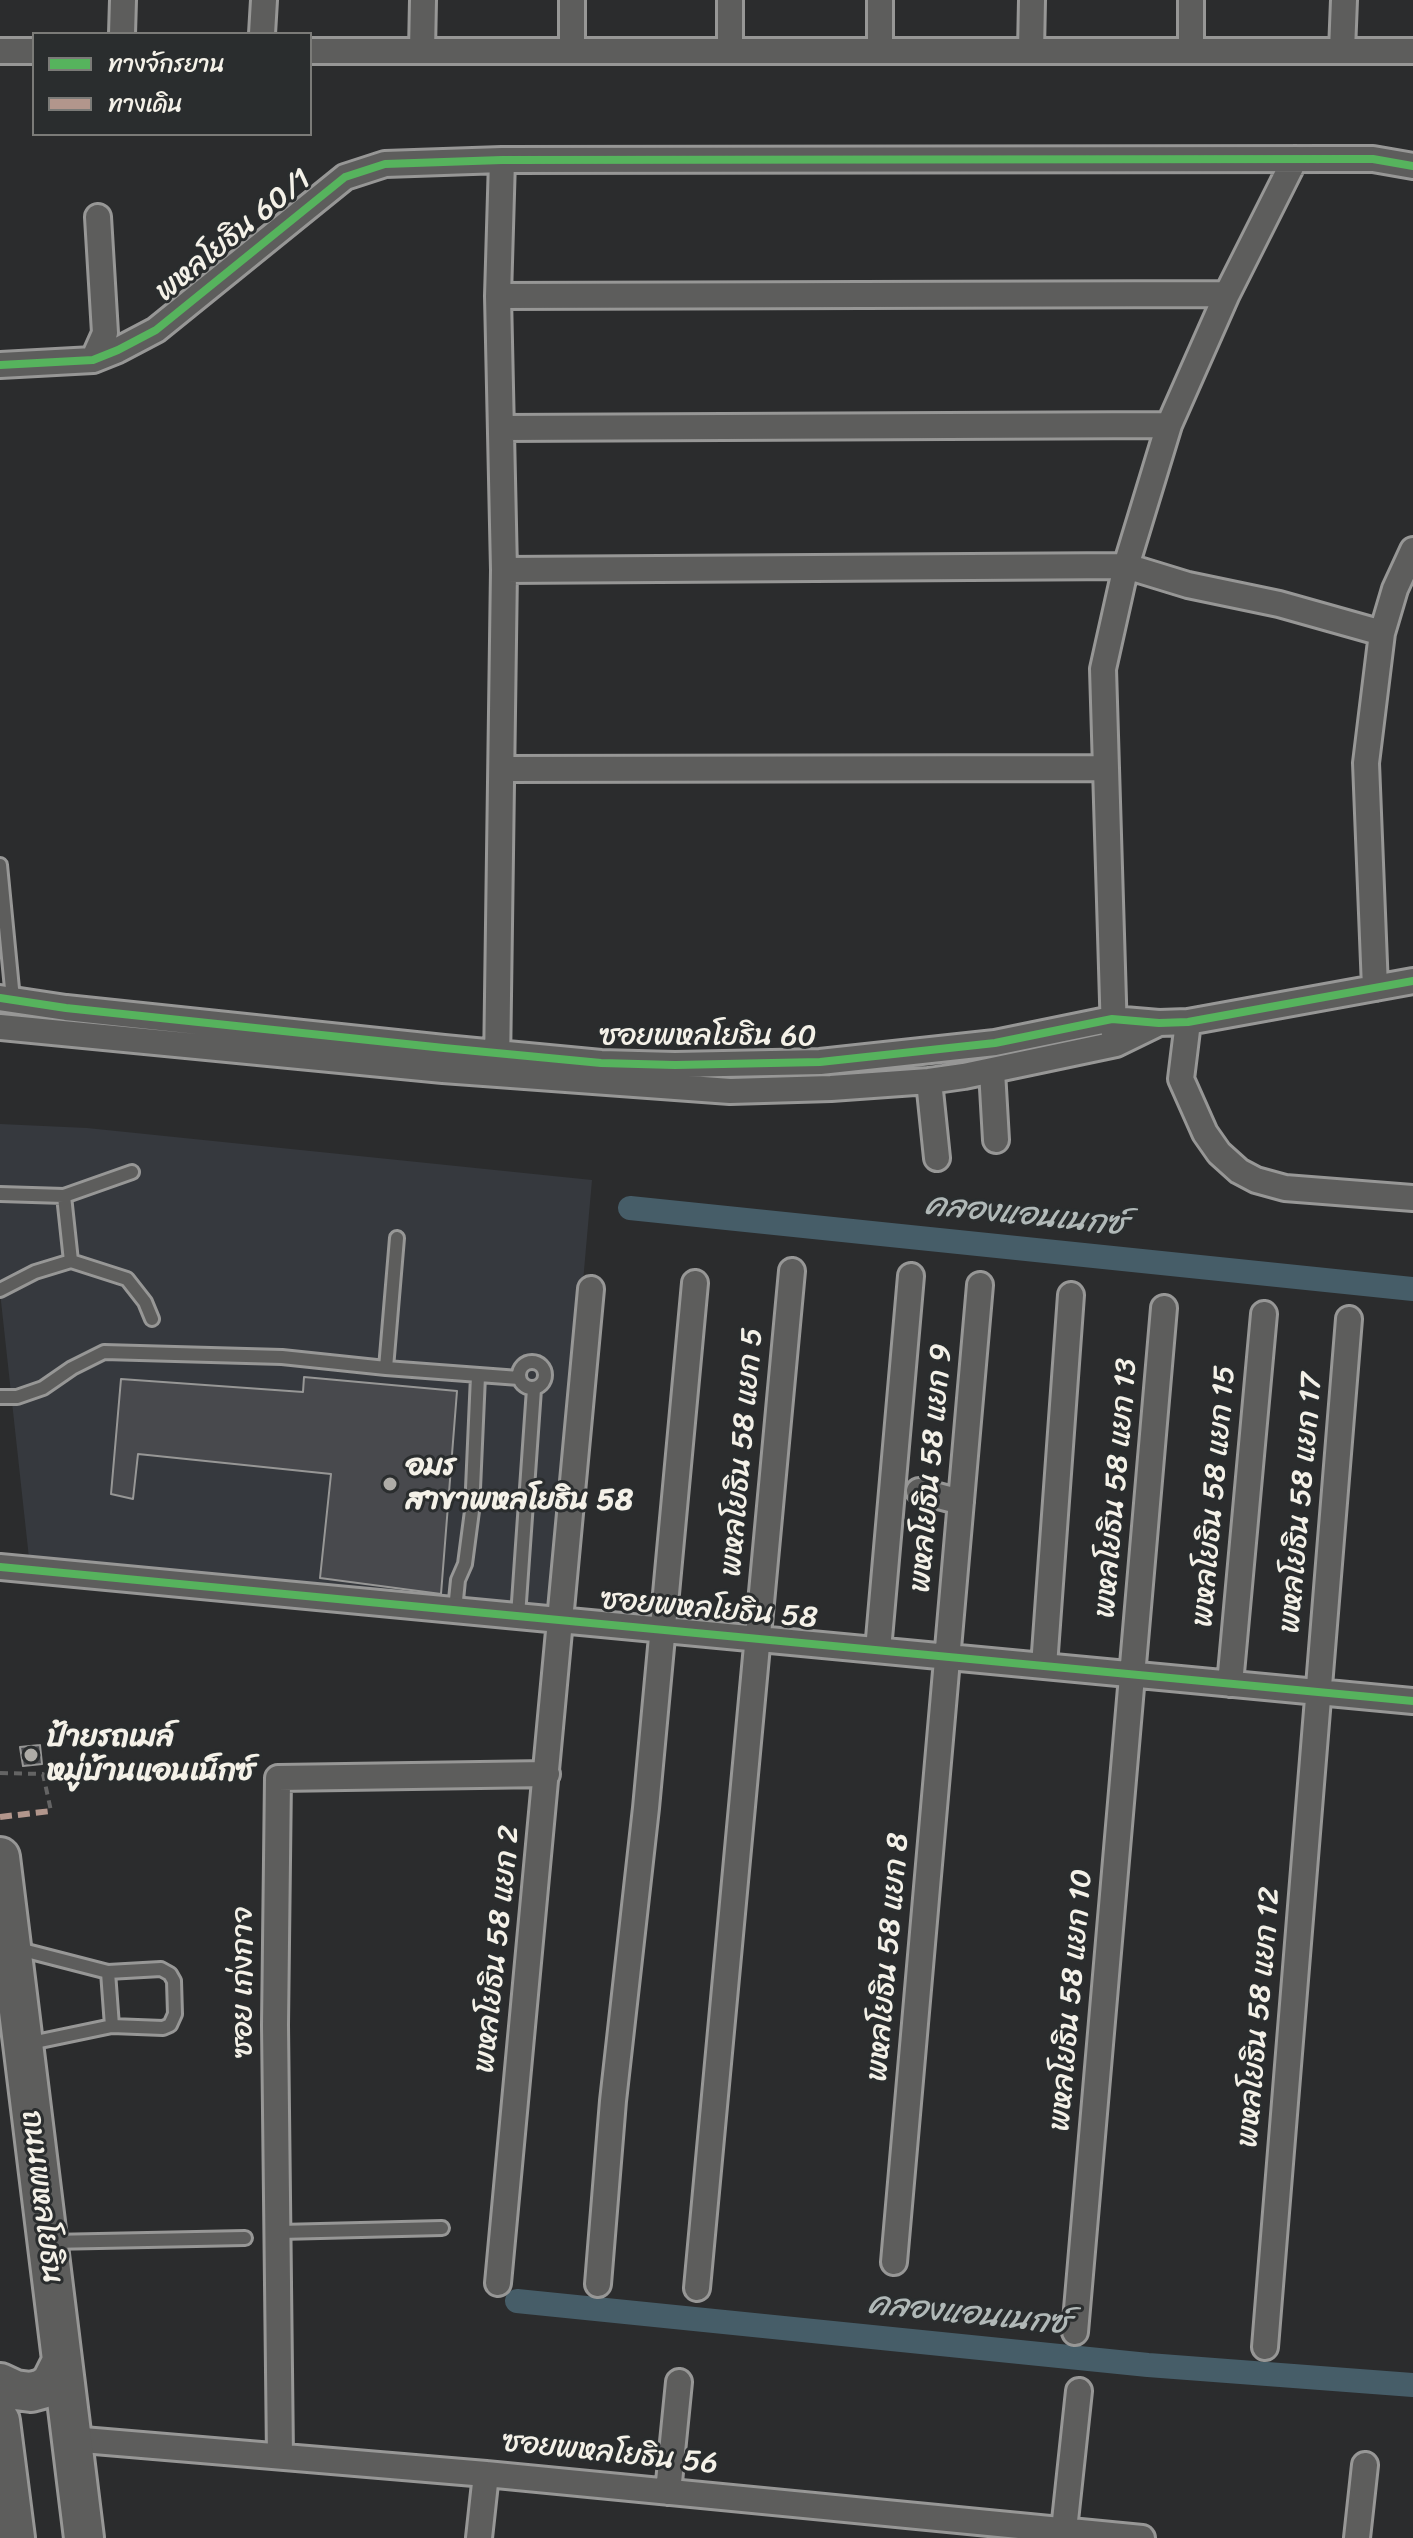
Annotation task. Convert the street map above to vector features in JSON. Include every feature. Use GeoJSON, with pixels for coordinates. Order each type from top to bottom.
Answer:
{"type":"FeatureCollection","features":[{"type":"Feature","properties":{"kind":"main road","name":"ถนนพหลโยธิน"},"geometry":{"type":"LineString","coordinates":[[0,1857],[84,2538]]}},
{"type":"Feature","properties":{"kind":"main road"},"geometry":{"type":"LineString","coordinates":[[0,2383],[15,2390],[31,2392],[42,2389],[51,2383],[62,2361]]}},
{"type":"Feature","properties":{"kind":"main road"},"geometry":{"type":"LineString","coordinates":[[0,2421],[15,2538]]}},
{"type":"Feature","properties":{"kind":"street"},"geometry":{"type":"LineString","coordinates":[[122,32],[123,0]]}},
{"type":"Feature","properties":{"kind":"street"},"geometry":{"type":"LineString","coordinates":[[262,32],[264,0]]}},
{"type":"Feature","properties":{"kind":"street"},"geometry":{"type":"LineString","coordinates":[[422,51],[423,0]]}},
{"type":"Feature","properties":{"kind":"street"},"geometry":{"type":"LineString","coordinates":[[572,0],[572,51]]}},
{"type":"Feature","properties":{"kind":"street"},"geometry":{"type":"LineString","coordinates":[[730,0],[730,51]]}},
{"type":"Feature","properties":{"kind":"street"},"geometry":{"type":"LineString","coordinates":[[880,0],[880,51]]}},
{"type":"Feature","properties":{"kind":"street"},"geometry":{"type":"LineString","coordinates":[[1031,51],[1032,0]]}},
{"type":"Feature","properties":{"kind":"street"},"geometry":{"type":"LineString","coordinates":[[1191,0],[1191,51]]}},
{"type":"Feature","properties":{"kind":"street"},"geometry":{"type":"LineString","coordinates":[[1342,51],[1344,0]]}},
{"type":"Feature","properties":{"kind":"street"},"geometry":{"type":"LineString","coordinates":[[0,51],[32,51]]}},
{"type":"Feature","properties":{"kind":"street"},"geometry":{"type":"LineString","coordinates":[[312,51],[1413,51]]}},
{"type":"Feature","properties":{"kind":"street"},"geometry":{"type":"LineString","coordinates":[[1116,1044],[1112,1019],[1103,669],[1126,566],[1169,425],[1227,294],[1295,159]]}},
{"type":"Feature","properties":{"kind":"street","name":"พหลโยธิน 60/1"},"geometry":{"type":"LineString","coordinates":[[0,365],[93,360],[156,330],[345,177],[385,164],[502,160],[1373,159],[1413,166]]}},
{"type":"Feature","properties":{"kind":"street"},"geometry":{"type":"LineString","coordinates":[[497,1063],[503,769],[504,570],[498,296],[502,160]]}},
{"type":"Feature","properties":{"kind":"street"},"geometry":{"type":"LineString","coordinates":[[93,360],[105,333],[98,217]]}},
{"type":"Feature","properties":{"kind":"street"},"geometry":{"type":"LineString","coordinates":[[498,296],[1227,294]]}},
{"type":"Feature","properties":{"kind":"street"},"geometry":{"type":"LineString","coordinates":[[502,428],[1169,425]]}},
{"type":"Feature","properties":{"kind":"street"},"geometry":{"type":"LineString","coordinates":[[1375,988],[1366,763],[1382,633],[1395,589],[1413,550]]}},
{"type":"Feature","properties":{"kind":"street"},"geometry":{"type":"LineString","coordinates":[[504,570],[1126,566],[1188,585],[1279,604],[1382,633]]}},
{"type":"Feature","properties":{"kind":"street"},"geometry":{"type":"LineString","coordinates":[[503,769],[1106,768]]}},
{"type":"Feature","properties":{"kind":"street","name":"ซอยพหลโยธิน 60"},"geometry":{"type":"LineString","coordinates":[[497,1063],[675,1065],[820,1062],[995,1043],[1112,1019],[1188,1022],[1413,981]]}},
{"type":"Feature","properties":{"kind":"street","name":"ซอยพหลโยธิน 60"},"geometry":{"type":"LineString","coordinates":[[6,998],[444,1059]]}},
{"type":"Feature","properties":{"kind":"street"},"geometry":{"type":"LineString","coordinates":[[1188,1022],[1181,1079],[1205,1133],[1219,1153],[1239,1171],[1256,1180],[1285,1188],[1409,1196]]}},
{"type":"Feature","properties":{"kind":"street","name":"ซอยพหลโยธิน 60"},"geometry":{"type":"LineString","coordinates":[[0,1027],[497,1063],[730,1091],[929,1081],[992,1071],[1116,1044],[1159,1023]]}},
{"type":"Feature","properties":{"kind":"street"},"geometry":{"type":"LineString","coordinates":[[992,1071],[996,1140]]}},
{"type":"Feature","properties":{"kind":"street"},"geometry":{"type":"LineString","coordinates":[[929,1081],[937,1158]]}},
{"type":"Feature","properties":{"kind":"street","name":"พหลโยธิน 58 แยก 5"},"geometry":{"type":"LineString","coordinates":[[697,2288],[792,1271]]}},
{"type":"Feature","properties":{"kind":"street"},"geometry":{"type":"LineString","coordinates":[[878,1650],[911,1276]]}},
{"type":"Feature","properties":{"kind":"street"},"geometry":{"type":"LineString","coordinates":[[598,2284],[613,2101],[646,1808],[695,1283]]}},
{"type":"Feature","properties":{"kind":"street","name":"พหลโยธิน 58 แยก 9"},"geometry":{"type":"LineString","coordinates":[[947,1657],[980,1285]]}},
{"type":"Feature","properties":{"kind":"street","name":"พหลโยธิน 58 แยก 2"},"geometry":{"type":"LineString","coordinates":[[498,2283],[591,1289]]}},
{"type":"Feature","properties":{"kind":"street"},"geometry":{"type":"LineString","coordinates":[[1044,1666],[1071,1295]]}},
{"type":"Feature","properties":{"kind":"street","name":"พหลโยธิน 58 แยก 13"},"geometry":{"type":"LineString","coordinates":[[1133,1674],[1164,1308]]}},
{"type":"Feature","properties":{"kind":"street","name":"พหลโยธิน 58 แยก 15"},"geometry":{"type":"LineString","coordinates":[[1230,1684],[1264,1314]]}},
{"type":"Feature","properties":{"kind":"street","name":"พหลโยธิน 58 แยก 17"},"geometry":{"type":"LineString","coordinates":[[1319,1692],[1349,1319]]}},
{"type":"Feature","properties":{"kind":"street"},"geometry":{"type":"LineString","coordinates":[[919,1491],[961,1502]]}},
{"type":"Feature","properties":{"kind":"street","name":"ซอยพหลโยธิน 58"},"geometry":{"type":"LineString","coordinates":[[0,1567],[1230,1684],[1319,1692],[1412,1694]]}},
{"type":"Feature","properties":{"kind":"street","name":"พหลโยธิน 58 แยก 8"},"geometry":{"type":"LineString","coordinates":[[894,2262],[947,1657]]}},
{"type":"Feature","properties":{"kind":"street","name":"พหลโยธิน 58 แยก 10"},"geometry":{"type":"LineString","coordinates":[[1075,2332],[1133,1674]]}},
{"type":"Feature","properties":{"kind":"street","name":"พหลโยธิน 58 แยก 12"},"geometry":{"type":"LineString","coordinates":[[1265,2347],[1319,1692]]}},
{"type":"Feature","properties":{"kind":"street","name":"ซอย เก่งกาจ"},"geometry":{"type":"LineString","coordinates":[[280,2456],[280,2232],[275,2025],[278,1778],[547,1774]]}},
{"type":"Feature","properties":{"kind":"street"},"geometry":{"type":"LineString","coordinates":[[668,2492],[679,2382]]}},
{"type":"Feature","properties":{"kind":"street"},"geometry":{"type":"LineString","coordinates":[[1064,2530],[1079,2391]]}},
{"type":"Feature","properties":{"kind":"street","name":"ซอยพหลโยธิน 56"},"geometry":{"type":"LineString","coordinates":[[71,2439],[668,2492],[923,2528],[1064,2530],[1142,2538]]}},
{"type":"Feature","properties":{"kind":"street"},"geometry":{"type":"LineString","coordinates":[[1357,2538],[1365,2465]]}},
{"type":"Feature","properties":{"kind":"street"},"geometry":{"type":"LineString","coordinates":[[479,2538],[486,2474]]}},
{"type":"Feature","properties":{"kind":"lane"},"geometry":{"type":"LineString","coordinates":[[0,865],[6,998]]}},
{"type":"Feature","properties":{"kind":"lane"},"geometry":{"type":"LineString","coordinates":[[0,1194],[64,1196],[132,1172]]}},
{"type":"Feature","properties":{"kind":"lane"},"geometry":{"type":"LineString","coordinates":[[64,1196],[71,1261]]}},
{"type":"Feature","properties":{"kind":"lane"},"geometry":{"type":"LineString","coordinates":[[386,1368],[397,1238]]}},
{"type":"Feature","properties":{"kind":"lane"},"geometry":{"type":"LineString","coordinates":[[0,1290],[35,1272],[71,1261],[127,1279],[145,1302],[152,1319]]}},
{"type":"Feature","properties":{"kind":"lane"},"geometry":{"type":"LineString","coordinates":[[0,1397],[17,1397],[43,1388],[72,1368],[104,1352],[282,1357],[519,1378]]}},
{"type":"Feature","properties":{"kind":"lane"},"geometry":{"type":"LineString","coordinates":[[526,1363],[541,1365],[546,1376],[544,1382],[534,1389],[527,1388],[519,1378],[521,1366],[526,1363]]}},
{"type":"Feature","properties":{"kind":"lane"},"geometry":{"type":"LineString","coordinates":[[455,1610],[472,1511],[478,1376]]}},
{"type":"Feature","properties":{"kind":"lane"},"geometry":{"type":"LineString","coordinates":[[518,1616],[534,1389]]}},
{"type":"Feature","properties":{"kind":"lane"},"geometry":{"type":"LineString","coordinates":[[12,1947],[108,1972],[161,1969],[170,1974],[174,1981],[175,2014],[170,2025],[163,2028],[112,2026],[22,2045]]}},
{"type":"Feature","properties":{"kind":"lane"},"geometry":{"type":"LineString","coordinates":[[108,1972],[112,2026]]}},
{"type":"Feature","properties":{"kind":"lane"},"geometry":{"type":"LineString","coordinates":[[280,2232],[442,2228]]}},
{"type":"Feature","properties":{"kind":"lane"},"geometry":{"type":"LineString","coordinates":[[47,2242],[245,2238]]}},
{"type":"Feature","properties":{"kind":"path"},"geometry":{"type":"LineString","coordinates":[[0,1773],[43,1774],[51,1811]]}},
{"type":"Feature","properties":{"kind":"shaded area"},"geometry":{"type":"Polygon","coordinates":[[[0,1124],[87,1128],[592,1180],[554,1609],[29,1558],[0,1292],[0,1124]]]}},
{"type":"Feature","properties":{"kind":"building","name":"อมร สาขาพหลโยธิน 58"},"geometry":{"type":"Polygon","coordinates":[[[304,1377],[457,1391],[441,1594],[320,1578],[331,1474],[138,1454],[133,1499],[111,1494],[121,1379],[303,1392],[304,1377]]]}},
{"type":"Feature","properties":{"kind":"building"},"geometry":{"type":"Polygon","coordinates":[[[40,1745],[42,1764],[23,1766],[20,1747],[40,1745]]]}},
{"type":"Feature","properties":{"kind":"waterway","name":"คลองแอนเนกซ์"},"geometry":{"type":"LineString","coordinates":[[630,1208],[1413,1289]]}},
{"type":"Feature","properties":{"kind":"waterway","name":"คลองแอนเนกซ์"},"geometry":{"type":"LineString","coordinates":[[517,2301],[1148,2365],[1413,2385]]}},
{"type":"Feature","properties":{"kind":"marked path"},"geometry":{"type":"LineString","coordinates":[[0,1817],[51,1811]]}},
{"type":"Feature","properties":{"kind":"cycle path"},"geometry":{"type":"LineString","coordinates":[[0,365],[93,360],[118,350],[156,330],[345,177],[385,164],[502,160],[1373,159],[1413,166]]}},
{"type":"Feature","properties":{"kind":"cycle path"},"geometry":{"type":"LineString","coordinates":[[0,998],[66,1008],[444,1048],[601,1063],[675,1065],[820,1062],[995,1043],[1112,1019],[1188,1022],[1413,981]]}},
{"type":"Feature","properties":{"kind":"cycle path"},"geometry":{"type":"LineString","coordinates":[[0,1567],[1413,1701]]}},
{"type":"Feature","properties":{"kind":"place","name":"อมร สาขาพหลโยธิน 58"},"geometry":{"type":"Point","coordinates":[390,1484]}},
{"type":"Feature","properties":{"kind":"place","name":"ป้ายรถเมล์ หมู่บ้านแอนเน็กซ์"},"geometry":{"type":"Point","coordinates":[31,1755]}}]}
